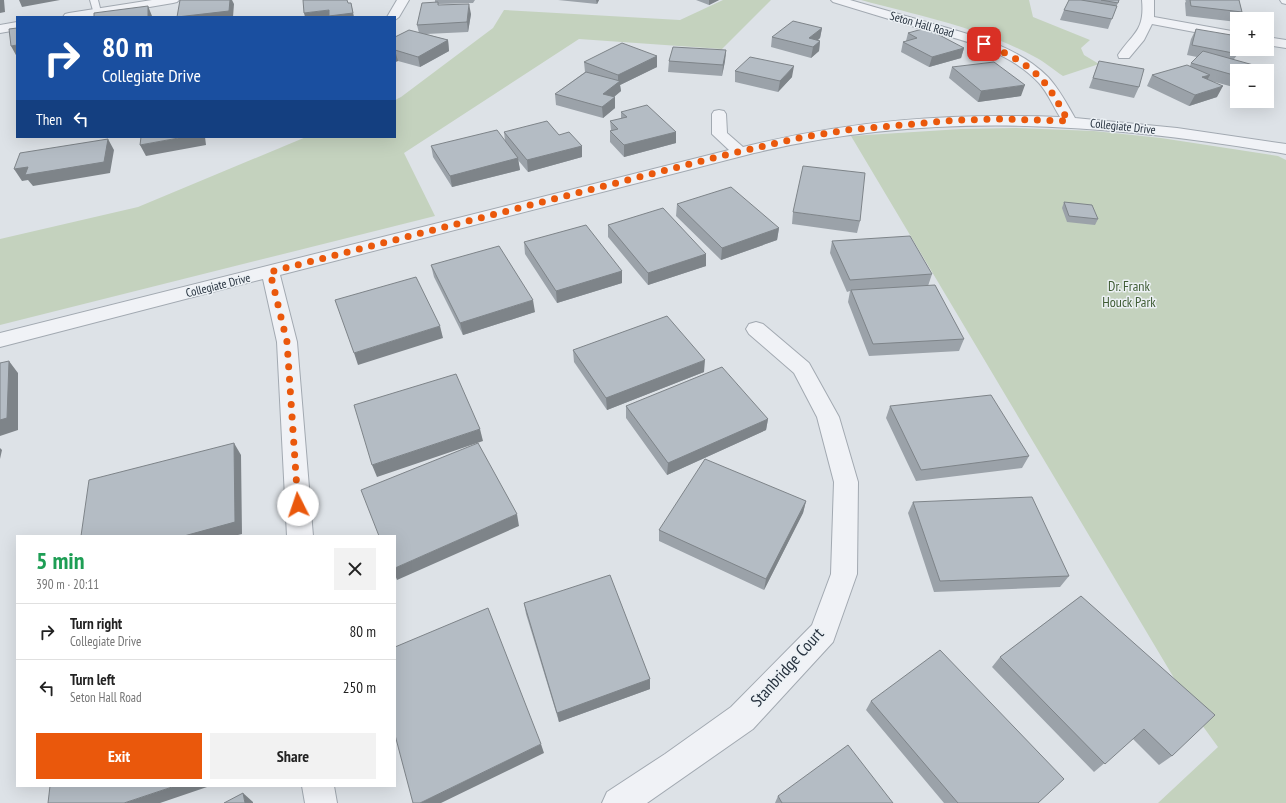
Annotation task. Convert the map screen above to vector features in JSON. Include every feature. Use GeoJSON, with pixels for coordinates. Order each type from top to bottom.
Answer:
{"type":"FeatureCollection","features":[{"type":"Feature","properties":{"kind":"street"},"geometry":{"type":"LineString","coordinates":[[75,16],[173,0]]}},
{"type":"Feature","properties":{"kind":"street"},"geometry":{"type":"LineString","coordinates":[[394,16],[403,0]]}},
{"type":"Feature","properties":{"kind":"street","name":"Seton Hall Road"},"geometry":{"type":"LineString","coordinates":[[837,0],[964,36],[1013,58],[1030,68],[1043,80],[1053,94],[1068,121]]}},
{"type":"Feature","properties":{"kind":"street"},"geometry":{"type":"LineString","coordinates":[[1124,55],[1136,43],[1144,31],[1148,20],[1148,0]]}},
{"type":"Feature","properties":{"kind":"street"},"geometry":{"type":"LineString","coordinates":[[1148,20],[1230,35]]}},
{"type":"Feature","properties":{"kind":"street"},"geometry":{"type":"LineString","coordinates":[[0,29],[16,26]]}},
{"type":"Feature","properties":{"kind":"street"},"geometry":{"type":"LineString","coordinates":[[1274,42],[1286,44]]}},
{"type":"Feature","properties":{"kind":"street"},"geometry":{"type":"LineString","coordinates":[[719,114],[720,134],[740,152]]}},
{"type":"Feature","properties":{"kind":"street","name":"Collegiate Drive"},"geometry":{"type":"LineString","coordinates":[[0,340],[740,152],[803,137],[847,130],[899,124],[1004,119],[1068,121],[1120,125],[1183,133],[1286,149]]}},
{"type":"Feature","properties":{"kind":"street"},"geometry":{"type":"LineString","coordinates":[[270,272],[287,342],[300,535]]}},
{"type":"Feature","properties":{"kind":"street","name":"Stanbridge Court"},"geometry":{"type":"LineString","coordinates":[[618,803],[676,765],[742,718],[823,633],[844,574],[846,482],[828,417],[802,368],[756,329]]}},
{"type":"Feature","properties":{"kind":"street"},"geometry":{"type":"LineString","coordinates":[[318,787],[321,803]]}},
{"type":"Feature","properties":{"kind":"lane"},"geometry":{"type":"LineString","coordinates":[[94,0],[97,12]]}},
{"type":"Feature","properties":{"kind":"green space"},"geometry":{"type":"Polygon","coordinates":[[[723,0],[771,0],[722,49],[579,39],[404,153],[435,216],[0,325],[0,239],[138,207],[304,138],[396,138],[396,100],[493,28],[504,10],[680,20],[723,0]]]}},
{"type":"Feature","properties":{"kind":"green space"},"geometry":{"type":"Polygon","coordinates":[[[861,0],[1029,0],[1033,17],[1090,40],[1081,48],[1084,55],[1099,64],[1063,76],[1039,59],[994,38],[928,17],[861,0]]]}},
{"type":"Feature","properties":{"kind":"green space","name":"Dr. Frank Houck Park"},"geometry":{"type":"Polygon","coordinates":[[[1015,128],[1094,131],[1161,138],[1278,156],[1286,160],[1286,803],[1158,803],[1218,747],[1202,725],[851,136],[961,129],[1015,128]]]}},
{"type":"Feature","properties":{"kind":"building"},"geometry":{"type":"Polygon","coordinates":[[[180,0],[230,0],[229,11],[177,16],[180,0]]]}},
{"type":"Feature","properties":{"kind":"building"},"geometry":{"type":"Polygon","coordinates":[[[303,0],[347,0],[348,3],[351,3],[353,13],[329,16],[329,10],[304,13],[303,0]]]}},
{"type":"Feature","properties":{"kind":"building"},"geometry":{"type":"Polygon","coordinates":[[[1069,0],[1081,0],[1117,6],[1112,19],[1064,10],[1069,0]]]}},
{"type":"Feature","properties":{"kind":"building"},"geometry":{"type":"Polygon","coordinates":[[[1101,0],[1119,0],[1118,3],[1101,0]]]}},
{"type":"Feature","properties":{"kind":"building"},"geometry":{"type":"Polygon","coordinates":[[[1190,0],[1239,0],[1242,12],[1191,6],[1190,0]]]}},
{"type":"Feature","properties":{"kind":"building"},"geometry":{"type":"Polygon","coordinates":[[[438,2],[438,5],[469,4],[467,22],[417,25],[422,3],[438,2]]]}},
{"type":"Feature","properties":{"kind":"building"},"geometry":{"type":"Polygon","coordinates":[[[148,6],[148,16],[94,16],[94,13],[148,6]]]}},
{"type":"Feature","properties":{"kind":"building"},"geometry":{"type":"Polygon","coordinates":[[[793,21],[822,28],[809,38],[820,41],[813,47],[772,37],[793,21]]]}},
{"type":"Feature","properties":{"kind":"building"},"geometry":{"type":"Polygon","coordinates":[[[16,28],[16,45],[11,46],[9,29],[16,28]]]}},
{"type":"Feature","properties":{"kind":"building"},"geometry":{"type":"Polygon","coordinates":[[[926,28],[964,48],[932,57],[903,42],[917,38],[908,33],[926,28]]]}},
{"type":"Feature","properties":{"kind":"building"},"geometry":{"type":"Polygon","coordinates":[[[1196,29],[1230,35],[1230,52],[1192,45],[1196,29]]]}},
{"type":"Feature","properties":{"kind":"building"},"geometry":{"type":"Polygon","coordinates":[[[409,30],[448,40],[418,57],[396,50],[396,36],[409,30]]]}},
{"type":"Feature","properties":{"kind":"building"},"geometry":{"type":"Polygon","coordinates":[[[622,43],[657,56],[618,75],[584,62],[622,43]]]}},
{"type":"Feature","properties":{"kind":"building"},"geometry":{"type":"Polygon","coordinates":[[[673,47],[726,50],[723,65],[669,61],[673,47]]]}},
{"type":"Feature","properties":{"kind":"building"},"geometry":{"type":"Polygon","coordinates":[[[1203,51],[1250,64],[1230,64],[1230,74],[1191,63],[1203,51]]]}},
{"type":"Feature","properties":{"kind":"building"},"geometry":{"type":"Polygon","coordinates":[[[750,57],[794,66],[780,81],[735,71],[750,57]]]}},
{"type":"Feature","properties":{"kind":"building"},"geometry":{"type":"Polygon","coordinates":[[[1099,61],[1144,69],[1139,87],[1093,78],[1099,61]]]}},
{"type":"Feature","properties":{"kind":"building"},"geometry":{"type":"Polygon","coordinates":[[[994,62],[1025,85],[981,91],[952,67],[994,62]]]}},
{"type":"Feature","properties":{"kind":"building"},"geometry":{"type":"Polygon","coordinates":[[[1187,65],[1210,75],[1202,77],[1223,86],[1195,95],[1152,75],[1187,65]]]}},
{"type":"Feature","properties":{"kind":"building"},"geometry":{"type":"Polygon","coordinates":[[[586,72],[620,81],[603,94],[615,97],[602,107],[555,94],[586,72]]]}},
{"type":"Feature","properties":{"kind":"building"},"geometry":{"type":"Polygon","coordinates":[[[647,105],[676,132],[624,145],[610,131],[618,129],[610,121],[627,117],[621,112],[647,105]]]}},
{"type":"Feature","properties":{"kind":"building"},"geometry":{"type":"Polygon","coordinates":[[[547,121],[559,135],[569,132],[582,146],[527,160],[504,132],[547,121]]]}},
{"type":"Feature","properties":{"kind":"building"},"geometry":{"type":"Polygon","coordinates":[[[497,130],[518,158],[450,176],[431,146],[497,130]]]}},
{"type":"Feature","properties":{"kind":"building"},"geometry":{"type":"Polygon","coordinates":[[[141,138],[178,138],[140,145],[141,138]]]}},
{"type":"Feature","properties":{"kind":"building"},"geometry":{"type":"Polygon","coordinates":[[[108,139],[104,162],[25,175],[28,167],[14,169],[20,153],[108,139]]]}},
{"type":"Feature","properties":{"kind":"building"},"geometry":{"type":"Polygon","coordinates":[[[803,166],[865,173],[860,221],[793,212],[803,166]]]}},
{"type":"Feature","properties":{"kind":"building"},"geometry":{"type":"Polygon","coordinates":[[[731,187],[779,228],[722,248],[677,204],[731,187]]]}},
{"type":"Feature","properties":{"kind":"building"},"geometry":{"type":"Polygon","coordinates":[[[1064,202],[1092,205],[1098,219],[1069,216],[1064,202]]]}},
{"type":"Feature","properties":{"kind":"building"},"geometry":{"type":"Polygon","coordinates":[[[663,208],[706,254],[648,273],[608,225],[663,208]]]}},
{"type":"Feature","properties":{"kind":"building"},"geometry":{"type":"Polygon","coordinates":[[[586,225],[622,271],[556,291],[524,242],[586,225]]]}},
{"type":"Feature","properties":{"kind":"building"},"geometry":{"type":"Polygon","coordinates":[[[910,236],[932,274],[850,280],[832,241],[910,236]]]}},
{"type":"Feature","properties":{"kind":"building"},"geometry":{"type":"Polygon","coordinates":[[[499,246],[533,300],[460,323],[431,265],[499,246]]]}},
{"type":"Feature","properties":{"kind":"building"},"geometry":{"type":"Polygon","coordinates":[[[416,277],[440,326],[354,353],[335,300],[416,277]]]}},
{"type":"Feature","properties":{"kind":"building"},"geometry":{"type":"Polygon","coordinates":[[[935,285],[964,339],[873,344],[851,290],[935,285]]]}},
{"type":"Feature","properties":{"kind":"building"},"geometry":{"type":"Polygon","coordinates":[[[667,316],[705,360],[606,398],[573,350],[667,316]]]}},
{"type":"Feature","properties":{"kind":"building"},"geometry":{"type":"Polygon","coordinates":[[[9,361],[7,418],[0,420],[0,363],[9,361]]]}},
{"type":"Feature","properties":{"kind":"building"},"geometry":{"type":"Polygon","coordinates":[[[722,367],[768,419],[668,463],[626,406],[722,367]]]}},
{"type":"Feature","properties":{"kind":"building"},"geometry":{"type":"Polygon","coordinates":[[[456,374],[480,429],[372,465],[354,405],[456,374]]]}},
{"type":"Feature","properties":{"kind":"building"},"geometry":{"type":"Polygon","coordinates":[[[991,395],[1029,456],[921,470],[890,406],[991,395]]]}},
{"type":"Feature","properties":{"kind":"building"},"geometry":{"type":"Polygon","coordinates":[[[234,443],[235,522],[188,535],[81,535],[89,480],[234,443]]]}},
{"type":"Feature","properties":{"kind":"building"},"geometry":{"type":"Polygon","coordinates":[[[478,443],[517,514],[396,568],[396,535],[379,535],[361,490],[478,443]]]}},
{"type":"Feature","properties":{"kind":"building"},"geometry":{"type":"Polygon","coordinates":[[[705,459],[806,501],[766,579],[659,530],[705,459]]]}},
{"type":"Feature","properties":{"kind":"building"},"geometry":{"type":"Polygon","coordinates":[[[1032,497],[1069,576],[940,581],[913,502],[1032,497]]]}},
{"type":"Feature","properties":{"kind":"building"},"geometry":{"type":"Polygon","coordinates":[[[610,575],[650,679],[557,713],[524,603],[610,575]]]}},
{"type":"Feature","properties":{"kind":"building"},"geometry":{"type":"Polygon","coordinates":[[[1081,596],[1215,715],[1172,756],[1144,729],[1105,764],[1000,657],[1081,596]]]}},
{"type":"Feature","properties":{"kind":"building"},"geometry":{"type":"Polygon","coordinates":[[[488,608],[541,744],[420,803],[413,803],[396,739],[396,647],[488,608]]]}},
{"type":"Feature","properties":{"kind":"building"},"geometry":{"type":"Polygon","coordinates":[[[940,650],[1064,779],[1038,803],[958,803],[871,701],[940,650]]]}},
{"type":"Feature","properties":{"kind":"building"},"geometry":{"type":"Polygon","coordinates":[[[848,745],[893,803],[782,803],[778,796],[848,745]]]}},
{"type":"Feature","properties":{"kind":"building"},"geometry":{"type":"Polygon","coordinates":[[[50,787],[172,787],[124,803],[48,803],[50,787]]]}},
{"type":"Feature","properties":{"kind":"building"},"geometry":{"type":"Polygon","coordinates":[[[243,793],[245,803],[224,803],[243,793]]]}},
{"type":"Feature","properties":{"kind":"route"},"geometry":{"type":"LineString","coordinates":[[298,505],[287,342],[276,291],[270,272],[725,155],[803,137],[899,124],[957,120],[1004,119],[1068,121],[1053,94],[1043,80],[1030,68],[984,44]]}}]}
